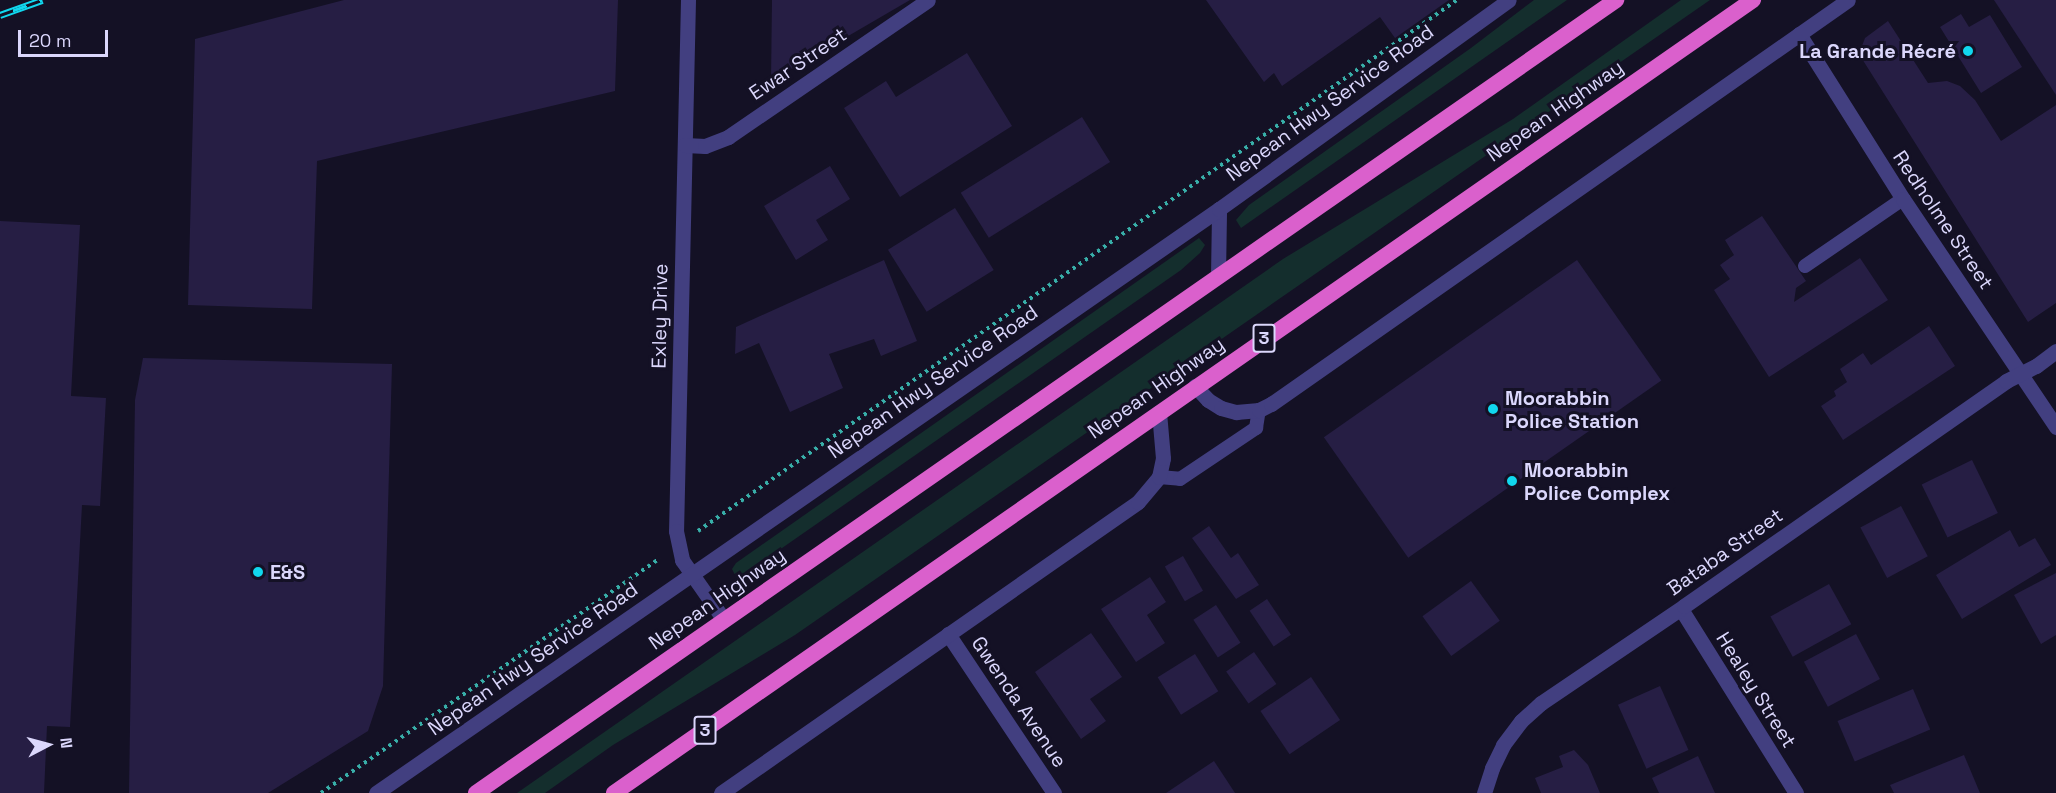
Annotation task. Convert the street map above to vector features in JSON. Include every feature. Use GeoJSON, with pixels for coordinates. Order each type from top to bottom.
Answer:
{"type":"FeatureCollection","features":[{"type":"Feature","properties":{"kind":"highway","name":"Nepean Highway"},"geometry":{"type":"LineString","coordinates":[[476,793],[1616,0]]}},
{"type":"Feature","properties":{"kind":"highway","name":"Nepean Highway"},"geometry":{"type":"LineString","coordinates":[[614,793],[1195,386],[1753,0]]}},
{"type":"Feature","properties":{"kind":"street","name":"Exley Drive"},"geometry":{"type":"LineString","coordinates":[[688,0],[676,531],[682,560],[724,620]]}},
{"type":"Feature","properties":{"kind":"street","name":"Ewar Street"},"geometry":{"type":"LineString","coordinates":[[685,145],[705,146],[728,137],[928,0]]}},
{"type":"Feature","properties":{"kind":"street","name":"Nepean Hwy Service Road"},"geometry":{"type":"LineString","coordinates":[[376,793],[1219,209],[1509,0]]}},
{"type":"Feature","properties":{"kind":"street"},"geometry":{"type":"LineString","coordinates":[[1195,386],[1221,408],[1236,412],[1259,410],[1848,0]]}},
{"type":"Feature","properties":{"kind":"street","name":"Redholme Street"},"geometry":{"type":"LineString","coordinates":[[1799,34],[1903,199],[2022,373],[2056,427]]}},
{"type":"Feature","properties":{"kind":"street"},"geometry":{"type":"LineString","coordinates":[[1218,276],[1219,209]]}},
{"type":"Feature","properties":{"kind":"street","name":"Bataba Street"},"geometry":{"type":"LineString","coordinates":[[1484,793],[1492,768],[1503,746],[1521,721],[1541,703],[1681,609],[1999,386],[2056,351]]}},
{"type":"Feature","properties":{"kind":"street"},"geometry":{"type":"LineString","coordinates":[[721,793],[1138,502],[1159,477],[1163,458],[1158,412]]}},
{"type":"Feature","properties":{"kind":"street","name":"Healey Street"},"geometry":{"type":"LineString","coordinates":[[1681,609],[1796,793]]}},
{"type":"Feature","properties":{"kind":"street","name":"Gwenda Avenue"},"geometry":{"type":"LineString","coordinates":[[948,634],[1054,793]]}},
{"type":"Feature","properties":{"kind":"lane"},"geometry":{"type":"LineString","coordinates":[[1805,266],[1903,199]]}},
{"type":"Feature","properties":{"kind":"lane"},"geometry":{"type":"LineString","coordinates":[[1159,477],[1180,479],[1256,428],[1259,410]]}},
{"type":"Feature","properties":{"kind":"path"},"geometry":{"type":"LineString","coordinates":[[321,793],[1457,0]]}},
{"type":"Feature","properties":{"kind":"green space"},"geometry":{"type":"Polygon","coordinates":[[[1534,0],[1567,0],[1241,228],[1236,220],[1249,205],[1471,48],[1534,0]]]}},
{"type":"Feature","properties":{"kind":"green space"},"geometry":{"type":"Polygon","coordinates":[[[1681,0],[1710,0],[795,635],[613,745],[545,793],[517,793],[1283,259],[1513,119],[1681,0]]]}},
{"type":"Feature","properties":{"kind":"green space"},"geometry":{"type":"Polygon","coordinates":[[[1199,238],[1205,245],[1200,253],[1181,270],[752,569],[736,577],[732,569],[736,563],[1199,238]]]}},
{"type":"Feature","properties":{"kind":"building"},"geometry":{"type":"Polygon","coordinates":[[[344,0],[618,0],[615,91],[317,161],[312,309],[188,305],[195,39],[344,0]]]}},
{"type":"Feature","properties":{"kind":"building"},"geometry":{"type":"Polygon","coordinates":[[[772,0],[910,0],[771,81],[772,0]]]}},
{"type":"Feature","properties":{"kind":"building"},"geometry":{"type":"Polygon","coordinates":[[[1206,0],[1449,0],[1395,38],[1380,17],[1282,86],[1274,73],[1264,82],[1206,0]]]}},
{"type":"Feature","properties":{"kind":"building"},"geometry":{"type":"Polygon","coordinates":[[[1994,0],[2056,0],[2056,95],[1994,0]]]}},
{"type":"Feature","properties":{"kind":"building"},"geometry":{"type":"Polygon","coordinates":[[[1961,14],[1969,27],[1990,15],[2022,67],[1981,93],[1940,27],[1961,14]]]}},
{"type":"Feature","properties":{"kind":"building"},"geometry":{"type":"Polygon","coordinates":[[[1888,21],[1928,83],[1947,81],[1960,86],[1975,100],[2001,141],[2056,105],[2056,303],[2028,322],[1859,54],[1865,38],[1888,21]]]}},
{"type":"Feature","properties":{"kind":"building"},"geometry":{"type":"Polygon","coordinates":[[[967,53],[1012,126],[900,197],[844,108],[886,81],[896,97],[967,53]]]}},
{"type":"Feature","properties":{"kind":"building"},"geometry":{"type":"Polygon","coordinates":[[[1082,117],[1110,162],[989,238],[961,193],[1082,117]]]}},
{"type":"Feature","properties":{"kind":"building"},"geometry":{"type":"Polygon","coordinates":[[[830,166],[850,199],[816,220],[828,240],[796,260],[764,206],[830,166]]]}},
{"type":"Feature","properties":{"kind":"building"},"geometry":{"type":"Polygon","coordinates":[[[955,208],[994,270],[927,312],[888,250],[955,208]]]}},
{"type":"Feature","properties":{"kind":"building"},"geometry":{"type":"Polygon","coordinates":[[[1762,216],[1806,281],[1796,288],[1794,302],[1860,258],[1888,300],[1769,377],[1714,290],[1730,279],[1720,265],[1734,255],[1725,240],[1762,216]]]}},
{"type":"Feature","properties":{"kind":"building"},"geometry":{"type":"Polygon","coordinates":[[[0,221],[80,225],[71,396],[106,398],[100,506],[82,505],[70,727],[47,726],[44,793],[0,793],[0,221]]]}},
{"type":"Feature","properties":{"kind":"building"},"geometry":{"type":"Polygon","coordinates":[[[884,260],[917,341],[881,356],[874,339],[829,354],[843,388],[790,412],[759,343],[735,354],[736,327],[884,260]]]}},
{"type":"Feature","properties":{"kind":"building","name":"Moorabbin Police Station"},"geometry":{"type":"Polygon","coordinates":[[[1577,260],[1661,380],[1408,558],[1324,437],[1577,260]]]}},
{"type":"Feature","properties":{"kind":"building"},"geometry":{"type":"Polygon","coordinates":[[[1929,326],[1955,366],[1843,440],[1821,406],[1836,396],[1834,391],[1847,382],[1840,369],[1863,353],[1871,365],[1929,326]]]}},
{"type":"Feature","properties":{"kind":"building"},"geometry":{"type":"Polygon","coordinates":[[[143,358],[392,364],[383,686],[368,731],[268,793],[129,793],[135,400],[143,358]]]}},
{"type":"Feature","properties":{"kind":"building"},"geometry":{"type":"Polygon","coordinates":[[[1972,460],[1998,513],[1948,538],[1922,485],[1972,460]]]}},
{"type":"Feature","properties":{"kind":"building"},"geometry":{"type":"Polygon","coordinates":[[[1901,506],[1928,556],[1887,578],[1860,528],[1901,506]]]}},
{"type":"Feature","properties":{"kind":"building"},"geometry":{"type":"Polygon","coordinates":[[[1209,526],[1231,558],[1238,553],[1259,585],[1236,599],[1192,538],[1209,526]]]}},
{"type":"Feature","properties":{"kind":"building"},"geometry":{"type":"Polygon","coordinates":[[[2010,530],[2019,547],[2035,538],[2051,565],[1962,619],[1936,575],[2010,530]]]}},
{"type":"Feature","properties":{"kind":"building"},"geometry":{"type":"Polygon","coordinates":[[[1183,556],[1203,591],[1185,601],[1165,566],[1183,556]]]}},
{"type":"Feature","properties":{"kind":"building"},"geometry":{"type":"Polygon","coordinates":[[[2056,573],[2056,635],[2041,644],[2014,595],[2056,573]]]}},
{"type":"Feature","properties":{"kind":"building"},"geometry":{"type":"Polygon","coordinates":[[[1150,577],[1166,602],[1147,615],[1165,643],[1136,662],[1101,609],[1150,577]]]}},
{"type":"Feature","properties":{"kind":"building"},"geometry":{"type":"Polygon","coordinates":[[[1471,581],[1500,621],[1451,656],[1422,616],[1471,581]]]}},
{"type":"Feature","properties":{"kind":"building"},"geometry":{"type":"Polygon","coordinates":[[[1829,584],[1851,624],[1793,657],[1770,616],[1829,584]]]}},
{"type":"Feature","properties":{"kind":"building"},"geometry":{"type":"Polygon","coordinates":[[[1267,599],[1291,635],[1274,646],[1250,611],[1267,599]]]}},
{"type":"Feature","properties":{"kind":"building"},"geometry":{"type":"Polygon","coordinates":[[[1216,605],[1241,643],[1218,657],[1193,620],[1216,605]]]}},
{"type":"Feature","properties":{"kind":"building"},"geometry":{"type":"Polygon","coordinates":[[[1091,633],[1122,677],[1090,699],[1106,721],[1081,739],[1035,672],[1091,633]]]}},
{"type":"Feature","properties":{"kind":"building"},"geometry":{"type":"Polygon","coordinates":[[[1856,634],[1880,679],[1828,707],[1804,662],[1856,634]]]}},
{"type":"Feature","properties":{"kind":"building"},"geometry":{"type":"Polygon","coordinates":[[[1254,652],[1276,684],[1249,703],[1226,672],[1254,652]]]}},
{"type":"Feature","properties":{"kind":"building"},"geometry":{"type":"Polygon","coordinates":[[[1195,654],[1218,691],[1181,715],[1158,677],[1195,654]]]}},
{"type":"Feature","properties":{"kind":"building"},"geometry":{"type":"Polygon","coordinates":[[[1311,677],[1340,720],[1290,754],[1260,711],[1311,677]]]}},
{"type":"Feature","properties":{"kind":"building"},"geometry":{"type":"Polygon","coordinates":[[[1660,686],[1688,750],[1646,769],[1618,705],[1660,686]]]}},
{"type":"Feature","properties":{"kind":"building"},"geometry":{"type":"Polygon","coordinates":[[[1913,689],[1930,730],[1855,762],[1838,721],[1913,689]]]}},
{"type":"Feature","properties":{"kind":"building"},"geometry":{"type":"Polygon","coordinates":[[[1574,750],[1588,765],[1600,793],[1541,793],[1535,778],[1563,767],[1559,756],[1574,750]]]}},
{"type":"Feature","properties":{"kind":"building"},"geometry":{"type":"Polygon","coordinates":[[[1964,755],[1980,793],[1894,793],[1890,785],[1964,755]]]}},
{"type":"Feature","properties":{"kind":"building"},"geometry":{"type":"Polygon","coordinates":[[[1698,756],[1715,793],[1659,793],[1652,778],[1698,756]]]}},
{"type":"Feature","properties":{"kind":"building"},"geometry":{"type":"Polygon","coordinates":[[[1214,761],[1235,793],[1166,793],[1214,761]]]}},
{"type":"Feature","properties":{"kind":"railway"},"geometry":{"type":"LineString","coordinates":[[0,15],[42,0]]}},
{"type":"Feature","properties":{"kind":"place","name":"La Grande Récré"},"geometry":{"type":"Point","coordinates":[1968,51]}},
{"type":"Feature","properties":{"kind":"place","name":"Moorabbin Police Station"},"geometry":{"type":"Point","coordinates":[1493,409]}},
{"type":"Feature","properties":{"kind":"place","name":"Moorabbin Police Complex"},"geometry":{"type":"Point","coordinates":[1512,481]}},
{"type":"Feature","properties":{"kind":"place","name":"E&S"},"geometry":{"type":"Point","coordinates":[258,572]}}]}
